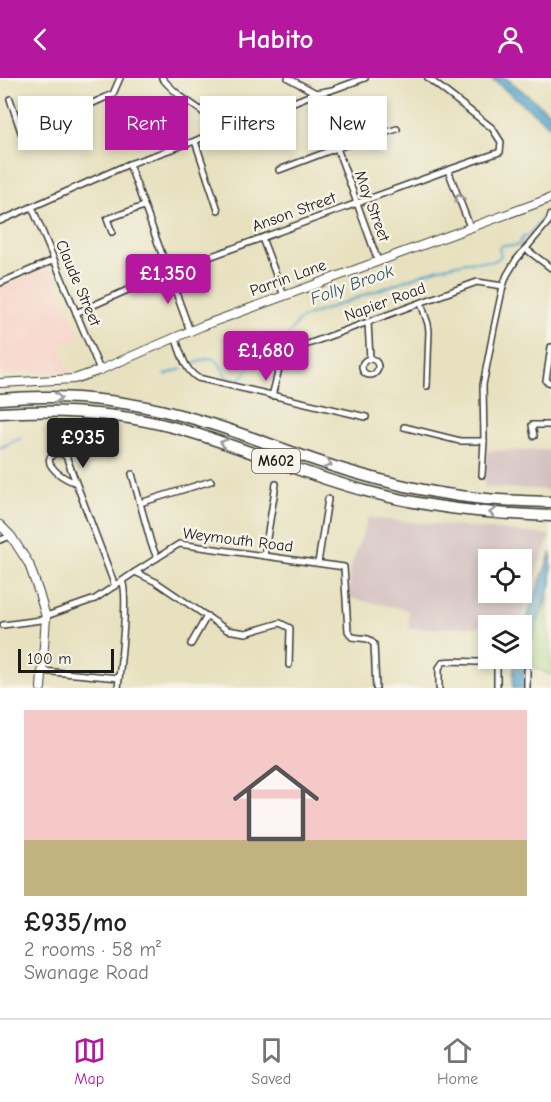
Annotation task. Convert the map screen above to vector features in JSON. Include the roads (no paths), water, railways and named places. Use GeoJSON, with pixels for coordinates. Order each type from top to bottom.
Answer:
{"type":"FeatureCollection","features":[{"type":"Feature","properties":{"kind":"highway","name":"M602"},"geometry":{"type":"LineString","coordinates":[[0,399],[76,398],[125,403],[177,414],[252,437],[344,470],[401,485],[460,496],[551,502]]}},
{"type":"Feature","properties":{"kind":"highway","name":"M602"},"geometry":{"type":"LineString","coordinates":[[0,413],[72,411],[147,421],[209,438],[338,483],[395,499],[485,512],[551,516]]}},
{"type":"Feature","properties":{"kind":"main road","name":"Parrin Lane"},"geometry":{"type":"LineString","coordinates":[[0,383],[74,379],[190,331],[470,227],[550,200]]}},
{"type":"Feature","properties":{"kind":"main road"},"geometry":{"type":"LineString","coordinates":[[0,525],[11,536],[29,564],[46,617],[41,688]]}},
{"type":"Feature","properties":{"kind":"street"},"geometry":{"type":"LineString","coordinates":[[10,99],[22,135],[112,93],[120,78]]}},
{"type":"Feature","properties":{"kind":"street"},"geometry":{"type":"LineString","coordinates":[[162,78],[200,110]]}},
{"type":"Feature","properties":{"kind":"street"},"geometry":{"type":"LineString","coordinates":[[288,78],[316,93]]}},
{"type":"Feature","properties":{"kind":"street"},"geometry":{"type":"LineString","coordinates":[[296,101],[365,78]]}},
{"type":"Feature","properties":{"kind":"street","name":"Anson Street"},"geometry":{"type":"LineString","coordinates":[[76,313],[168,272],[500,153],[501,142],[492,128],[428,78]]}},
{"type":"Feature","properties":{"kind":"street"},"geometry":{"type":"LineString","coordinates":[[387,132],[397,129]]}},
{"type":"Feature","properties":{"kind":"street"},"geometry":{"type":"LineString","coordinates":[[0,221],[129,164],[200,139]]}},
{"type":"Feature","properties":{"kind":"street"},"geometry":{"type":"LineString","coordinates":[[195,141],[218,210]]}},
{"type":"Feature","properties":{"kind":"street"},"geometry":{"type":"LineString","coordinates":[[279,170],[332,150]]}},
{"type":"Feature","properties":{"kind":"street","name":"May Street"},"geometry":{"type":"LineString","coordinates":[[338,150],[378,261]]}},
{"type":"Feature","properties":{"kind":"street"},"geometry":{"type":"LineString","coordinates":[[129,164],[190,331]]}},
{"type":"Feature","properties":{"kind":"street"},"geometry":{"type":"LineString","coordinates":[[448,170],[470,227]]}},
{"type":"Feature","properties":{"kind":"street"},"geometry":{"type":"LineString","coordinates":[[112,232],[107,219],[144,206]]}},
{"type":"Feature","properties":{"kind":"street","name":"Claude Street"},"geometry":{"type":"LineString","coordinates":[[32,207],[100,370]]}},
{"type":"Feature","properties":{"kind":"street"},"geometry":{"type":"LineString","coordinates":[[482,475],[483,385],[503,286],[511,268],[549,221],[551,215]]}},
{"type":"Feature","properties":{"kind":"street"},"geometry":{"type":"LineString","coordinates":[[262,238],[284,296]]}},
{"type":"Feature","properties":{"kind":"street"},"geometry":{"type":"LineString","coordinates":[[526,249],[551,268]]}},
{"type":"Feature","properties":{"kind":"street"},"geometry":{"type":"LineString","coordinates":[[0,283],[54,260]]}},
{"type":"Feature","properties":{"kind":"street","name":"Napier Road"},"geometry":{"type":"LineString","coordinates":[[272,396],[282,357],[286,352],[477,282],[503,286]]}},
{"type":"Feature","properties":{"kind":"street"},"geometry":{"type":"LineString","coordinates":[[421,303],[429,331],[427,386]]}},
{"type":"Feature","properties":{"kind":"street"},"geometry":{"type":"LineString","coordinates":[[368,322],[370,359]]}},
{"type":"Feature","properties":{"kind":"street"},"geometry":{"type":"LineString","coordinates":[[175,337],[187,368],[195,377],[366,417]]}},
{"type":"Feature","properties":{"kind":"street"},"geometry":{"type":"LineString","coordinates":[[551,346],[546,381],[551,383]]}},
{"type":"Feature","properties":{"kind":"street"},"geometry":{"type":"LineString","coordinates":[[534,436],[532,425],[551,425]]}},
{"type":"Feature","properties":{"kind":"street"},"geometry":{"type":"LineString","coordinates":[[404,427],[460,441],[484,441]]}},
{"type":"Feature","properties":{"kind":"street"},"geometry":{"type":"LineString","coordinates":[[76,483],[55,471],[49,460],[52,455],[57,452],[66,456],[115,586]]}},
{"type":"Feature","properties":{"kind":"street"},"geometry":{"type":"LineString","coordinates":[[132,474],[157,558]]}},
{"type":"Feature","properties":{"kind":"street"},"geometry":{"type":"LineString","coordinates":[[140,503],[211,481]]}},
{"type":"Feature","properties":{"kind":"street"},"geometry":{"type":"LineString","coordinates":[[264,556],[276,484]]}},
{"type":"Feature","properties":{"kind":"street"},"geometry":{"type":"LineString","coordinates":[[318,563],[327,499]]}},
{"type":"Feature","properties":{"kind":"street"},"geometry":{"type":"LineString","coordinates":[[0,540],[11,536]]}},
{"type":"Feature","properties":{"kind":"street","name":"Weymouth Road"},"geometry":{"type":"LineString","coordinates":[[3,625],[42,620],[94,599],[179,544],[344,567],[348,631],[352,637],[368,639],[374,644],[376,688]]}},
{"type":"Feature","properties":{"kind":"street"},"geometry":{"type":"LineString","coordinates":[[135,572],[156,582],[227,630],[246,633],[280,623],[290,628],[289,665]]}},
{"type":"Feature","properties":{"kind":"street"},"geometry":{"type":"LineString","coordinates":[[118,688],[125,604],[125,587],[122,581]]}},
{"type":"Feature","properties":{"kind":"street"},"geometry":{"type":"LineString","coordinates":[[191,644],[207,615]]}},
{"type":"Feature","properties":{"kind":"street"},"geometry":{"type":"LineString","coordinates":[[439,688],[439,668],[443,662],[478,661]]}},
{"type":"Feature","properties":{"kind":"street"},"geometry":{"type":"LineString","coordinates":[[496,688],[497,669]]}},
{"type":"Feature","properties":{"kind":"street"},"geometry":{"type":"LineString","coordinates":[[527,670],[527,688]]}},
{"type":"Feature","properties":{"kind":"street"},"geometry":{"type":"LineString","coordinates":[[42,671],[119,678]]}},
{"type":"Feature","properties":{"kind":"water"},"geometry":{"type":"Polygon","coordinates":[[[491,78],[506,78],[551,114],[551,127],[491,78]]]}},
{"type":"Feature","properties":{"kind":"water"},"geometry":{"type":"Polygon","coordinates":[[[551,553],[551,584],[532,635],[532,615],[527,615],[551,553]]]}},
{"type":"Feature","properties":{"kind":"water"},"geometry":{"type":"Polygon","coordinates":[[[514,669],[524,669],[524,688],[513,688],[514,669]]]}},
{"type":"Feature","properties":{"kind":"waterway","name":"Folly Brook"},"geometry":{"type":"LineString","coordinates":[[192,365],[206,359],[214,359],[227,378],[238,380],[248,369],[256,346],[265,344],[280,346],[302,318],[436,269],[466,262],[495,261],[501,256],[499,248],[503,245],[519,245],[542,219]]}},
{"type":"Feature","properties":{"kind":"waterway","name":"Folly Brook"},"geometry":{"type":"LineString","coordinates":[[165,375],[181,369]]}},
{"type":"Feature","properties":{"kind":"waterway","name":"Folly Brook"},"geometry":{"type":"LineString","coordinates":[[0,448],[20,438]]}}]}
